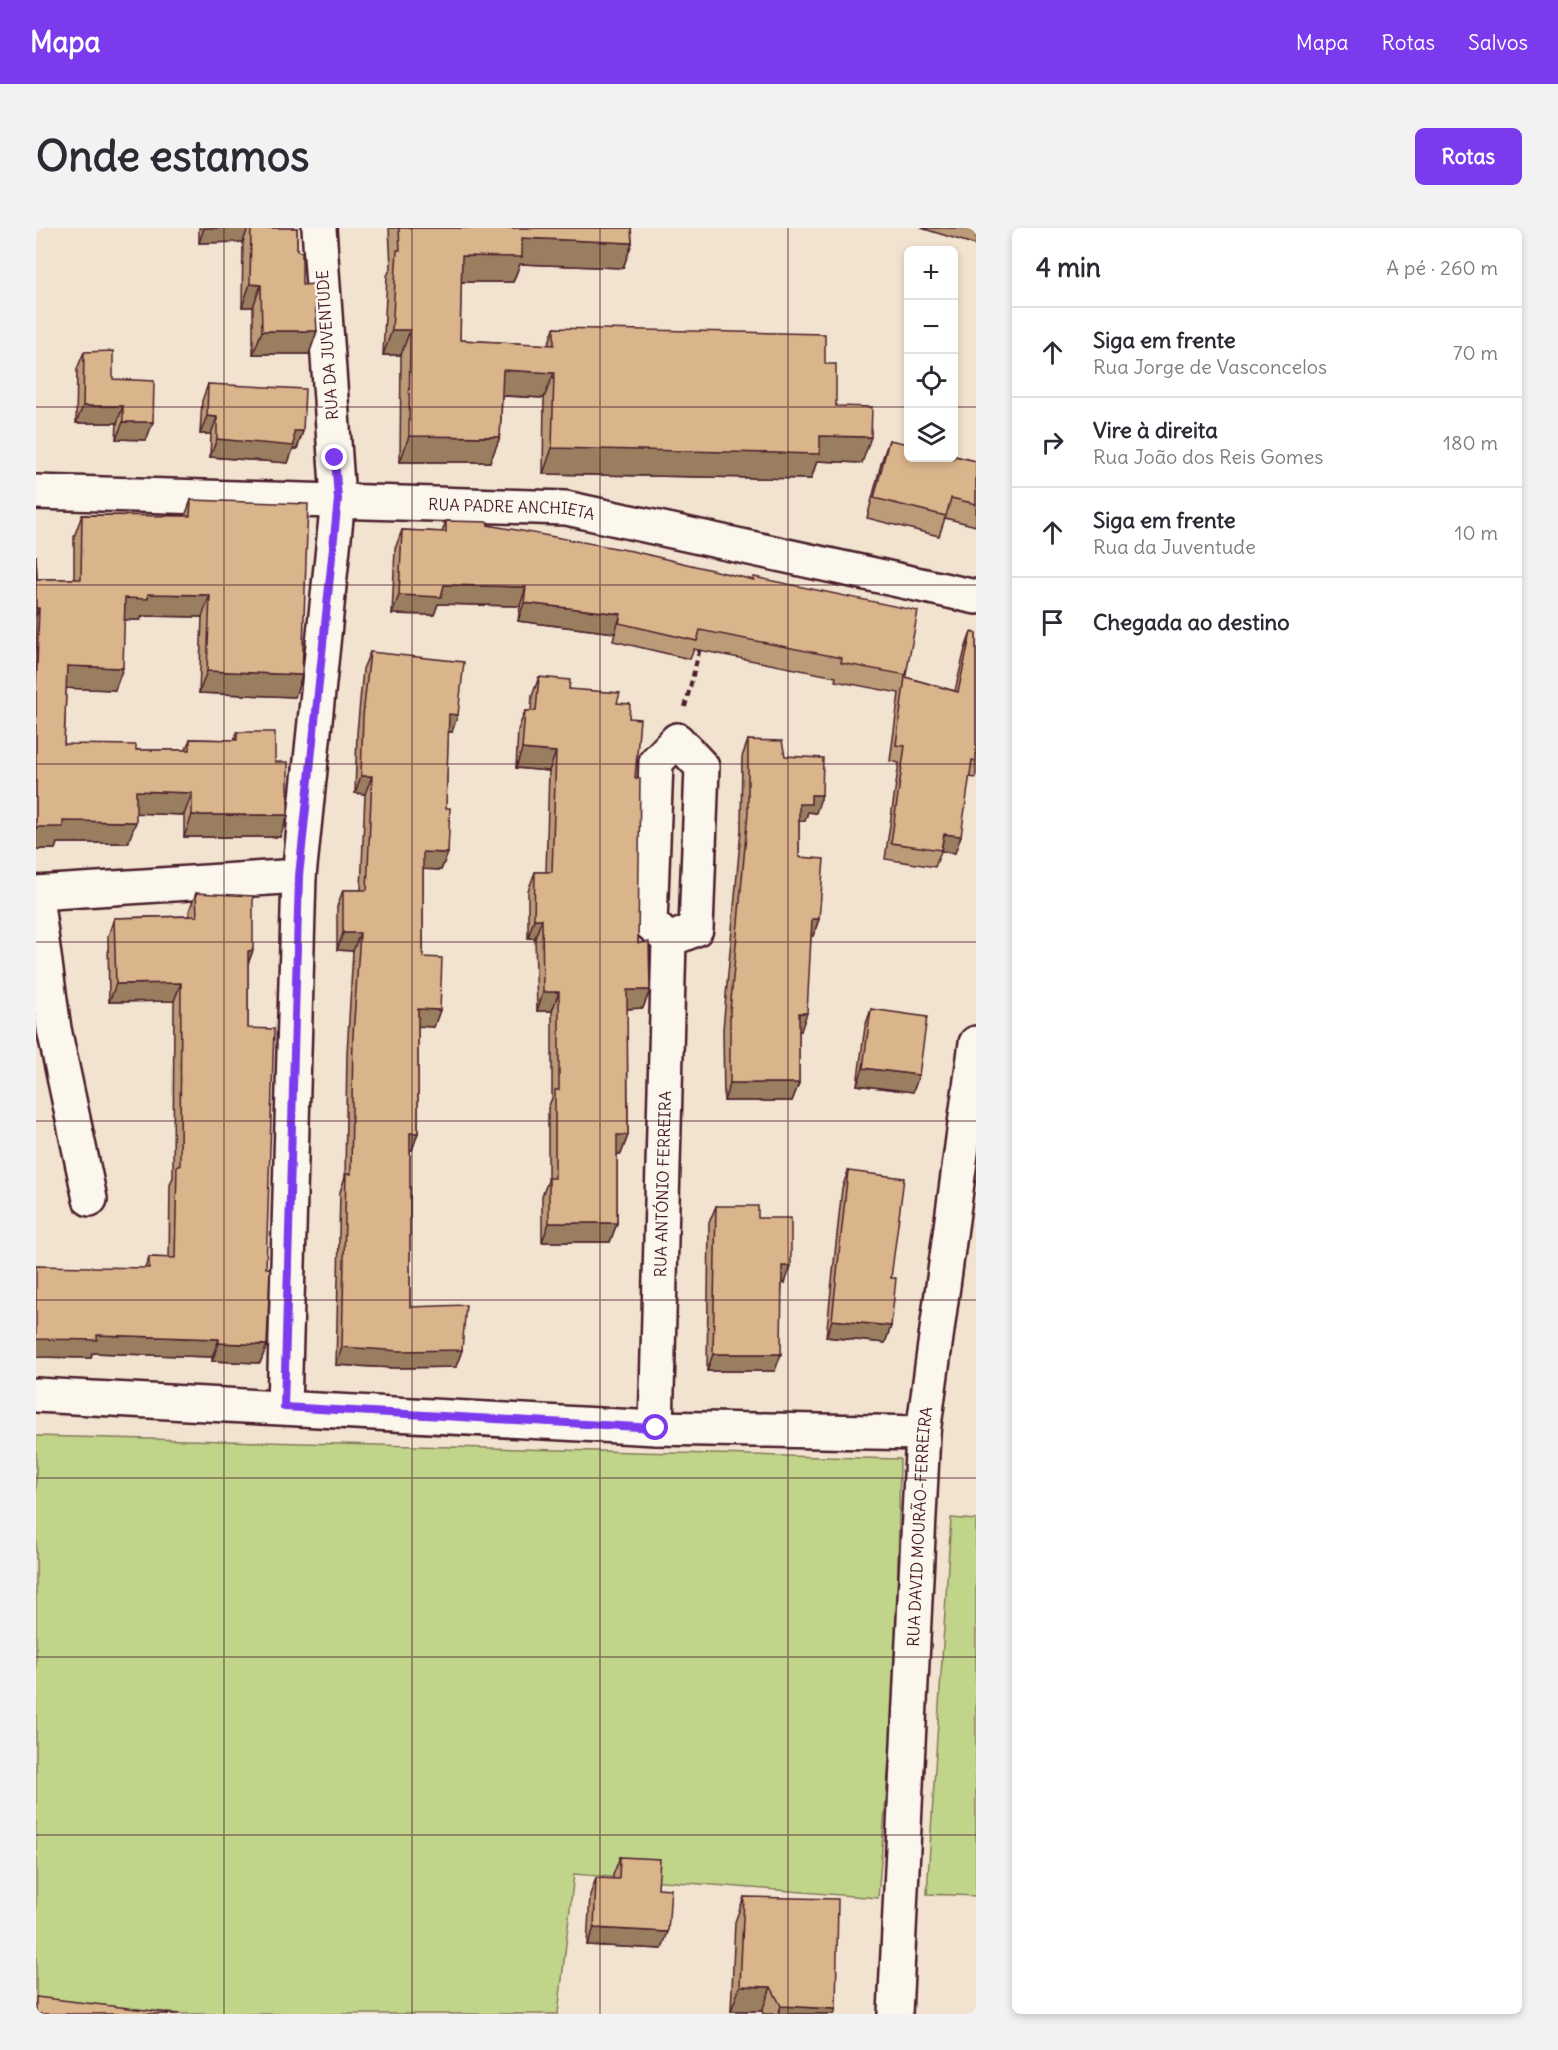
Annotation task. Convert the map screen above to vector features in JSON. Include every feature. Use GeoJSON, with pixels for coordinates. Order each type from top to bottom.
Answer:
{"type":"FeatureCollection","features":[{"type":"Feature","properties":{"kind":"street","name":"RUA DA JUVENTUDE"},"geometry":{"type":"LineString","coordinates":[[284,1407],[299,876],[338,499],[319,228]]}},
{"type":"Feature","properties":{"kind":"street","name":"RUA PADRE ANCHIETA"},"geometry":{"type":"LineString","coordinates":[[36,492],[338,499],[566,508],[976,597]]}},
{"type":"Feature","properties":{"kind":"street"},"geometry":{"type":"LineString","coordinates":[[677,740],[702,766],[696,929],[669,940],[650,923],[656,762],[677,740]]}},
{"type":"Feature","properties":{"kind":"street"},"geometry":{"type":"LineString","coordinates":[[90,1199],[54,1029],[36,895],[299,876]]}},
{"type":"Feature","properties":{"kind":"street","name":"RUA ANTÓNIO FERREIRA"},"geometry":{"type":"LineString","coordinates":[[656,1428],[669,940]]}},
{"type":"Feature","properties":{"kind":"street","name":"RUA DAVID MOURÃO-FERREIRA"},"geometry":{"type":"LineString","coordinates":[[895,2014],[923,1432],[976,1043]]}},
{"type":"Feature","properties":{"kind":"street"},"geometry":{"type":"LineString","coordinates":[[36,1395],[656,1428],[923,1432]]}},
{"type":"Feature","properties":{"kind":"path"},"geometry":{"type":"LineString","coordinates":[[677,740],[700,647]]}},
{"type":"Feature","properties":{"kind":"green space"},"geometry":{"type":"Polygon","coordinates":[[[36,1436],[900,1459],[896,1674],[878,1898],[574,1874],[558,2014],[103,2014],[36,2004],[36,1436]]]}},
{"type":"Feature","properties":{"kind":"green space"},"geometry":{"type":"Polygon","coordinates":[[[951,1518],[976,1520],[976,1896],[927,1894],[951,1518]]]}},
{"type":"Feature","properties":{"kind":"building"},"geometry":{"type":"Polygon","coordinates":[[[251,228],[297,228],[297,251],[302,252],[302,285],[314,284],[317,331],[262,331],[261,285],[250,284],[251,228]]]}},
{"type":"Feature","properties":{"kind":"building"},"geometry":{"type":"Polygon","coordinates":[[[399,228],[631,228],[632,243],[522,238],[522,257],[462,256],[460,340],[554,345],[554,328],[825,334],[825,364],[836,364],[836,406],[872,407],[871,437],[820,436],[820,454],[552,448],[554,373],[503,370],[500,437],[409,436],[410,330],[392,330],[397,250],[400,250],[399,228]]]}},
{"type":"Feature","properties":{"kind":"building"},"geometry":{"type":"Polygon","coordinates":[[[113,351],[113,379],[154,381],[153,422],[123,422],[123,406],[83,406],[84,352],[113,351]]]}},
{"type":"Feature","properties":{"kind":"building"},"geometry":{"type":"Polygon","coordinates":[[[208,384],[305,389],[303,431],[294,431],[294,446],[217,439],[217,417],[207,416],[208,384]]]}},
{"type":"Feature","properties":{"kind":"building"},"geometry":{"type":"Polygon","coordinates":[[[889,440],[904,443],[904,462],[958,462],[958,457],[976,461],[976,504],[951,498],[946,516],[874,498],[889,440]]]}},
{"type":"Feature","properties":{"kind":"building"},"geometry":{"type":"Polygon","coordinates":[[[191,500],[308,504],[302,675],[207,671],[210,595],[148,594],[148,599],[125,598],[123,668],[67,666],[64,744],[136,745],[136,750],[190,750],[190,739],[237,740],[237,732],[275,732],[275,762],[288,762],[288,815],[192,815],[192,793],[136,791],[136,822],[63,821],[63,827],[36,827],[36,695],[39,608],[36,608],[36,555],[37,579],[81,579],[82,515],[190,516],[191,500]]]}},
{"type":"Feature","properties":{"kind":"building"},"geometry":{"type":"Polygon","coordinates":[[[446,521],[488,522],[488,525],[632,551],[754,580],[754,577],[918,611],[906,675],[841,663],[842,658],[700,630],[697,641],[619,623],[621,614],[524,603],[526,587],[444,585],[441,597],[399,595],[402,530],[446,532],[446,521]]]}},
{"type":"Feature","properties":{"kind":"building"},"geometry":{"type":"Polygon","coordinates":[[[971,632],[976,633],[976,761],[972,760],[961,836],[944,834],[941,850],[891,843],[905,746],[896,745],[905,677],[958,692],[971,632]]]}},
{"type":"Feature","properties":{"kind":"building"},"geometry":{"type":"Polygon","coordinates":[[[370,652],[464,662],[458,715],[449,714],[446,808],[450,808],[448,853],[423,852],[423,957],[442,958],[440,1010],[418,1009],[418,1133],[410,1133],[410,1307],[466,1305],[462,1350],[401,1351],[342,1347],[346,1174],[351,1174],[353,1035],[360,933],[343,933],[343,890],[367,890],[372,776],[361,776],[363,716],[370,652]]]}},
{"type":"Feature","properties":{"kind":"building"},"geometry":{"type":"Polygon","coordinates":[[[539,677],[570,680],[569,689],[620,693],[617,703],[630,704],[629,718],[640,719],[635,778],[640,778],[638,943],[649,942],[650,990],[627,990],[628,1135],[617,1135],[617,1223],[549,1223],[549,1178],[555,1178],[555,1090],[559,1090],[559,992],[543,992],[542,919],[534,919],[535,872],[552,872],[556,752],[522,749],[525,711],[536,711],[539,677]]]}},
{"type":"Feature","properties":{"kind":"building"},"geometry":{"type":"Polygon","coordinates":[[[748,740],[782,741],[785,756],[823,758],[822,795],[811,795],[811,804],[799,804],[799,857],[824,859],[819,919],[812,919],[807,1013],[799,1013],[799,1083],[730,1083],[730,1011],[748,813],[748,740]]]}},
{"type":"Feature","properties":{"kind":"building"},"geometry":{"type":"Polygon","coordinates":[[[196,893],[253,896],[253,950],[248,951],[248,1028],[274,1029],[266,1268],[270,1268],[267,1345],[219,1343],[219,1339],[97,1335],[97,1340],[36,1339],[36,1266],[149,1268],[149,1257],[175,1258],[177,1166],[180,1166],[181,983],[116,984],[114,918],[197,916],[196,893]]]}},
{"type":"Feature","properties":{"kind":"building"},"geometry":{"type":"Polygon","coordinates":[[[871,1009],[927,1017],[919,1075],[863,1068],[871,1009]]]}},
{"type":"Feature","properties":{"kind":"building"},"geometry":{"type":"Polygon","coordinates":[[[848,1171],[904,1178],[891,1278],[896,1278],[891,1326],[832,1320],[848,1171]]]}},
{"type":"Feature","properties":{"kind":"building"},"geometry":{"type":"Polygon","coordinates":[[[716,1206],[758,1206],[758,1218],[791,1218],[791,1266],[782,1266],[781,1354],[713,1354],[716,1206]]]}},
{"type":"Feature","properties":{"kind":"building"},"geometry":{"type":"Polygon","coordinates":[[[620,1857],[660,1859],[658,1888],[671,1889],[668,1932],[594,1928],[596,1878],[619,1879],[620,1857]]]}},
{"type":"Feature","properties":{"kind":"building"},"geometry":{"type":"Polygon","coordinates":[[[744,1897],[838,1899],[836,2009],[781,2006],[771,1987],[740,1986],[744,1897]]]}},
{"type":"Feature","properties":{"kind":"building"},"geometry":{"type":"Polygon","coordinates":[[[36,1997],[179,2014],[36,2014],[36,1997]]]}},
{"type":"Feature","properties":{"kind":"route"},"geometry":{"type":"LineString","coordinates":[[335,458],[338,499],[299,876],[284,1407],[656,1428]]}}]}
